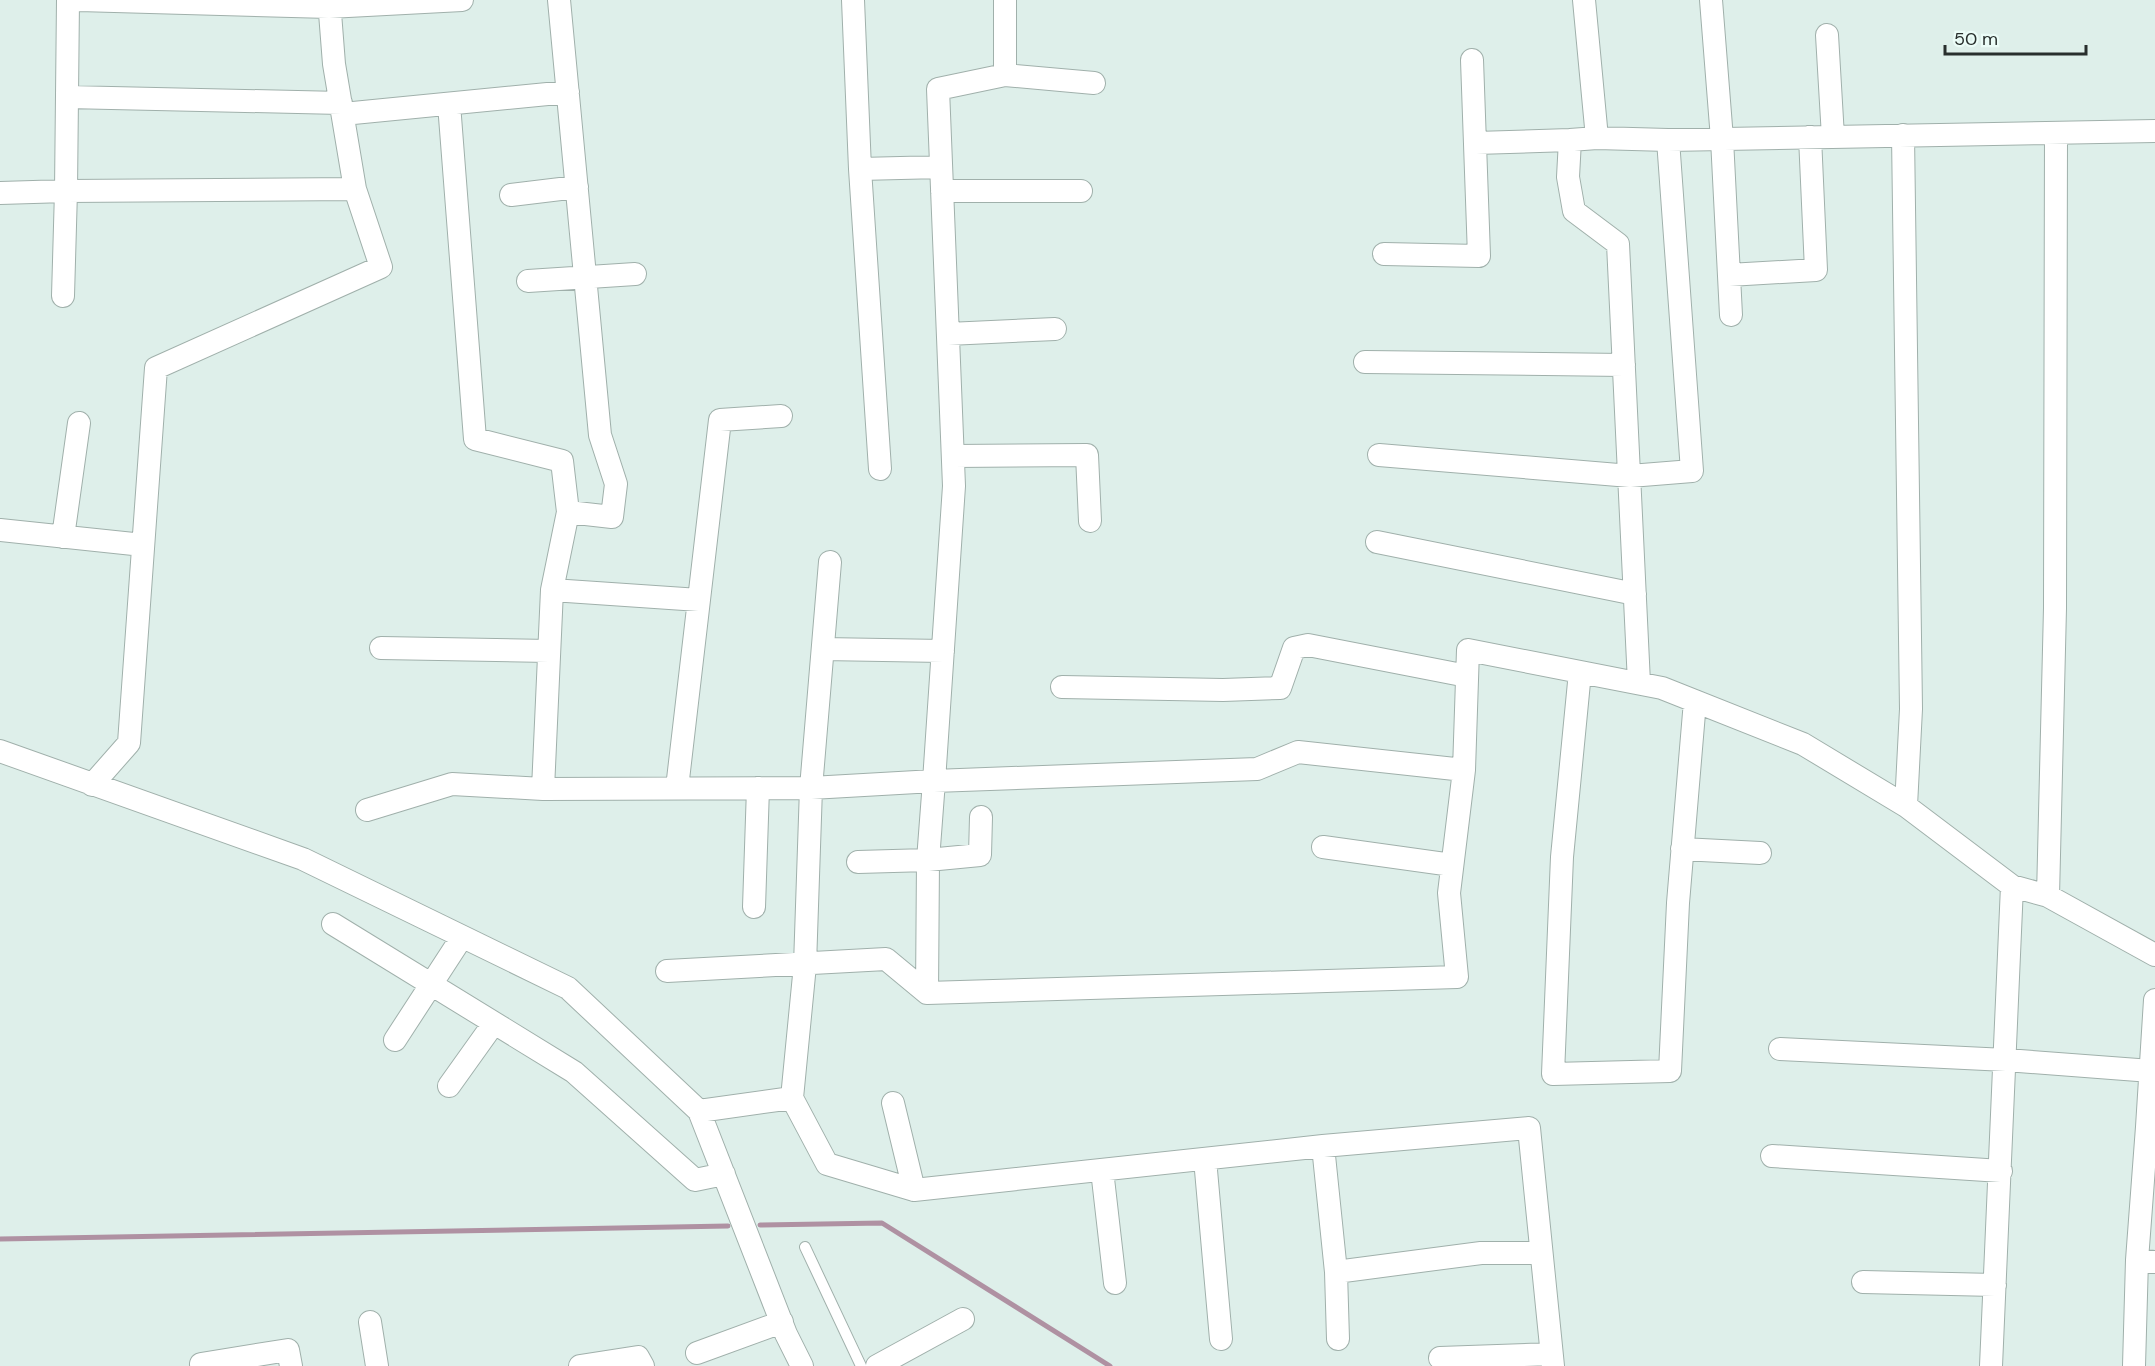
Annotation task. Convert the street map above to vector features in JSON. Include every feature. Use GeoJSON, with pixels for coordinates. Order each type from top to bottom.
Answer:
{"type":"FeatureCollection","features":[{"type":"Feature","properties":{"kind":"street"},"geometry":{"type":"LineString","coordinates":[[63,296],[68,0]]}},
{"type":"Feature","properties":{"kind":"street"},"geometry":{"type":"LineString","coordinates":[[79,0],[329,4],[462,0]]}},
{"type":"Feature","properties":{"kind":"street"},"geometry":{"type":"LineString","coordinates":[[560,0],[600,435],[616,484],[612,517],[568,512]]}},
{"type":"Feature","properties":{"kind":"street"},"geometry":{"type":"LineString","coordinates":[[853,0],[860,169],[880,470]]}},
{"type":"Feature","properties":{"kind":"street"},"geometry":{"type":"LineString","coordinates":[[1005,0],[1005,75]]}},
{"type":"Feature","properties":{"kind":"street"},"geometry":{"type":"LineString","coordinates":[[1584,0],[1597,138]]}},
{"type":"Feature","properties":{"kind":"street"},"geometry":{"type":"LineString","coordinates":[[1711,0],[1722,139],[1731,315]]}},
{"type":"Feature","properties":{"kind":"street"},"geometry":{"type":"LineString","coordinates":[[92,785],[129,742],[156,368],[381,267],[355,189],[334,64],[329,4]]}},
{"type":"Feature","properties":{"kind":"street"},"geometry":{"type":"LineString","coordinates":[[1827,35],[1833,137]]}},
{"type":"Feature","properties":{"kind":"street"},"geometry":{"type":"LineString","coordinates":[[1384,254],[1479,256],[1472,60]]}},
{"type":"Feature","properties":{"kind":"street"},"geometry":{"type":"LineString","coordinates":[[927,993],[928,860],[954,486],[938,89],[1005,75],[1094,83]]}},
{"type":"Feature","properties":{"kind":"street"},"geometry":{"type":"LineString","coordinates":[[67,97],[342,108],[449,104],[568,92]]}},
{"type":"Feature","properties":{"kind":"street"},"geometry":{"type":"LineString","coordinates":[[449,104],[475,439],[562,461],[568,512],[552,590],[543,789]]}},
{"type":"Feature","properties":{"kind":"street"},"geometry":{"type":"LineString","coordinates":[[1476,143],[1597,138],[1668,140],[2155,131]]}},
{"type":"Feature","properties":{"kind":"street"},"geometry":{"type":"LineString","coordinates":[[1991,1366],[2006,1060],[2030,891],[2048,870],[2055,608],[2056,133]]}},
{"type":"Feature","properties":{"kind":"street"},"geometry":{"type":"LineString","coordinates":[[1904,135],[1911,709],[1906,806]]}},
{"type":"Feature","properties":{"kind":"street"},"geometry":{"type":"LineString","coordinates":[[1729,275],[1815,270],[1810,137]]}},
{"type":"Feature","properties":{"kind":"street"},"geometry":{"type":"LineString","coordinates":[[1570,140],[1568,177],[1574,212],[1618,244],[1639,683]]}},
{"type":"Feature","properties":{"kind":"street"},"geometry":{"type":"LineString","coordinates":[[1379,454],[1630,476],[1692,471],[1668,140]]}},
{"type":"Feature","properties":{"kind":"street"},"geometry":{"type":"LineString","coordinates":[[860,169],[941,167]]}},
{"type":"Feature","properties":{"kind":"street"},"geometry":{"type":"LineString","coordinates":[[511,195],[577,188]]}},
{"type":"Feature","properties":{"kind":"street"},"geometry":{"type":"LineString","coordinates":[[0,193],[355,189]]}},
{"type":"Feature","properties":{"kind":"street"},"geometry":{"type":"LineString","coordinates":[[942,191],[1082,191]]}},
{"type":"Feature","properties":{"kind":"street"},"geometry":{"type":"LineString","coordinates":[[528,281],[635,274]]}},
{"type":"Feature","properties":{"kind":"street"},"geometry":{"type":"LineString","coordinates":[[948,334],[1055,329]]}},
{"type":"Feature","properties":{"kind":"street"},"geometry":{"type":"LineString","coordinates":[[1365,362],[1624,365]]}},
{"type":"Feature","properties":{"kind":"street"},"geometry":{"type":"LineString","coordinates":[[677,788],[720,420],[781,416]]}},
{"type":"Feature","properties":{"kind":"street"},"geometry":{"type":"LineString","coordinates":[[63,537],[79,423]]}},
{"type":"Feature","properties":{"kind":"street"},"geometry":{"type":"LineString","coordinates":[[953,456],[1087,455],[1090,521]]}},
{"type":"Feature","properties":{"kind":"street"},"geometry":{"type":"LineString","coordinates":[[0,530],[143,545]]}},
{"type":"Feature","properties":{"kind":"street"},"geometry":{"type":"LineString","coordinates":[[1377,542],[1635,594]]}},
{"type":"Feature","properties":{"kind":"street"},"geometry":{"type":"LineString","coordinates":[[830,562],[811,788],[805,965],[792,1098],[827,1164],[914,1190],[1323,1146],[1529,1128],[1552,1360],[1440,1358]]}},
{"type":"Feature","properties":{"kind":"street"},"geometry":{"type":"LineString","coordinates":[[552,590],[699,600]]}},
{"type":"Feature","properties":{"kind":"street"},"geometry":{"type":"LineString","coordinates":[[1062,687],[1223,690],[1280,688],[1294,648],[1308,645],[1467,676]]}},
{"type":"Feature","properties":{"kind":"street"},"geometry":{"type":"LineString","coordinates":[[381,648],[549,651]]}},
{"type":"Feature","properties":{"kind":"street"},"geometry":{"type":"LineString","coordinates":[[823,649],[943,651]]}},
{"type":"Feature","properties":{"kind":"street"},"geometry":{"type":"LineString","coordinates":[[667,971],[886,959],[927,993],[1456,977],[1449,892],[1464,770],[1468,650],[1662,688],[1803,744],[1906,806],[2030,891],[2155,955]]}},
{"type":"Feature","properties":{"kind":"street"},"geometry":{"type":"LineString","coordinates":[[1580,672],[1562,857],[1553,1074],[1670,1071],[1677,914],[1695,701]]}},
{"type":"Feature","properties":{"kind":"street"},"geometry":{"type":"LineString","coordinates":[[0,752],[303,859],[568,988],[699,1111],[782,1322],[802,1366]]}},
{"type":"Feature","properties":{"kind":"street"},"geometry":{"type":"LineString","coordinates":[[367,810],[452,784],[543,789],[811,788],[1257,769],[1298,752],[1464,770]]}},
{"type":"Feature","properties":{"kind":"street"},"geometry":{"type":"LineString","coordinates":[[754,907],[758,788]]}},
{"type":"Feature","properties":{"kind":"street"},"geometry":{"type":"LineString","coordinates":[[858,862],[928,860],[980,855],[981,818]]}},
{"type":"Feature","properties":{"kind":"street"},"geometry":{"type":"LineString","coordinates":[[1323,847],[1452,865]]}},
{"type":"Feature","properties":{"kind":"street"},"geometry":{"type":"LineString","coordinates":[[1682,849],[1760,853]]}},
{"type":"Feature","properties":{"kind":"street"},"geometry":{"type":"LineString","coordinates":[[333,924],[574,1072],[695,1180],[724,1174]]}},
{"type":"Feature","properties":{"kind":"street"},"geometry":{"type":"LineString","coordinates":[[395,1041],[462,937]]}},
{"type":"Feature","properties":{"kind":"street"},"geometry":{"type":"LineString","coordinates":[[2134,1366],[2146,1261],[2155,1000]]}},
{"type":"Feature","properties":{"kind":"street"},"geometry":{"type":"LineString","coordinates":[[449,1086],[494,1023]]}},
{"type":"Feature","properties":{"kind":"street"},"geometry":{"type":"LineString","coordinates":[[1780,1049],[2006,1060],[2151,1071]]}},
{"type":"Feature","properties":{"kind":"street"},"geometry":{"type":"LineString","coordinates":[[699,1111],[792,1098]]}},
{"type":"Feature","properties":{"kind":"street"},"geometry":{"type":"LineString","coordinates":[[893,1103],[914,1190]]}},
{"type":"Feature","properties":{"kind":"street"},"geometry":{"type":"LineString","coordinates":[[1323,1146],[1336,1272],[1338,1339]]}},
{"type":"Feature","properties":{"kind":"street"},"geometry":{"type":"LineString","coordinates":[[1772,1156],[2001,1171]]}},
{"type":"Feature","properties":{"kind":"street"},"geometry":{"type":"LineString","coordinates":[[1205,1159],[1221,1339]]}},
{"type":"Feature","properties":{"kind":"street"},"geometry":{"type":"LineString","coordinates":[[1102,1170],[1115,1283]]}},
{"type":"Feature","properties":{"kind":"street"},"geometry":{"type":"LineString","coordinates":[[1336,1272],[1480,1252],[1541,1253]]}},
{"type":"Feature","properties":{"kind":"street"},"geometry":{"type":"LineString","coordinates":[[1863,1282],[1995,1285]]}},
{"type":"Feature","properties":{"kind":"street"},"geometry":{"type":"LineString","coordinates":[[877,1366],[963,1320]]}},
{"type":"Feature","properties":{"kind":"street"},"geometry":{"type":"LineString","coordinates":[[370,1322],[377,1366]]}},
{"type":"Feature","properties":{"kind":"street"},"geometry":{"type":"LineString","coordinates":[[697,1353],[782,1322]]}},
{"type":"Feature","properties":{"kind":"street"},"geometry":{"type":"LineString","coordinates":[[202,1366],[201,1364],[288,1350],[291,1366]]}},
{"type":"Feature","properties":{"kind":"street"},"geometry":{"type":"LineString","coordinates":[[580,1366],[638,1357],[643,1366]]}},
{"type":"Feature","properties":{"kind":"lane"},"geometry":{"type":"LineString","coordinates":[[805,1247],[861,1366]]}},
{"type":"Feature","properties":{"kind":"waterway"},"geometry":{"type":"LineString","coordinates":[[760,1225],[882,1223],[1110,1366]]}},
{"type":"Feature","properties":{"kind":"waterway"},"geometry":{"type":"LineString","coordinates":[[0,1239],[728,1226]]}}]}
